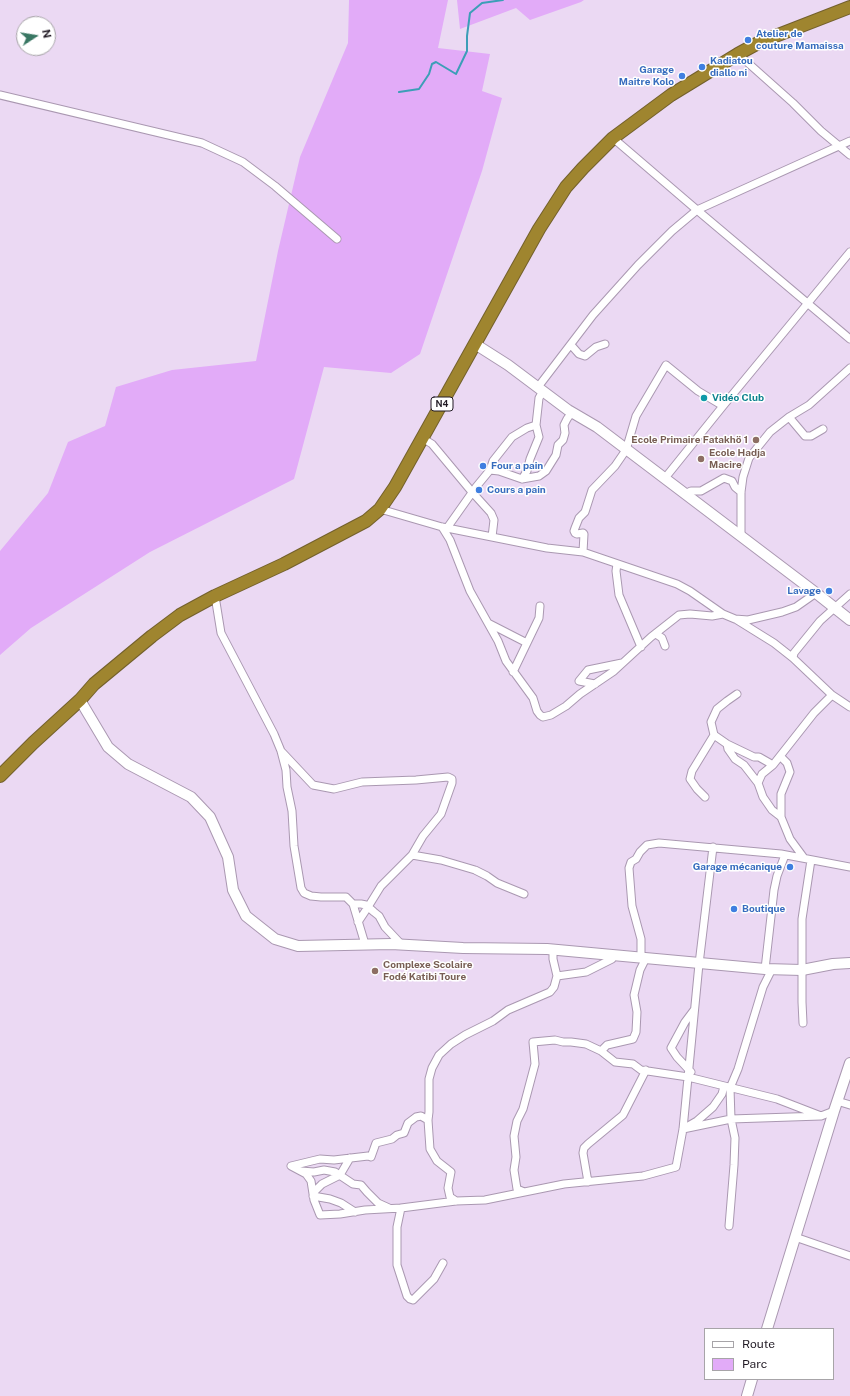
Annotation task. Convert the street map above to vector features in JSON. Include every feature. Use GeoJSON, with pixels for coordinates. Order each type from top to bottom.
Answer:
{"type":"FeatureCollection","features":[{"type":"Feature","properties":{"kind":"highway","name":"N4"},"geometry":{"type":"LineString","coordinates":[[0,776],[80,700],[94,684],[180,615],[215,596],[284,564],[366,521],[380,509],[395,487],[539,229],[566,187],[613,138],[671,95],[738,54],[760,42],[850,7]]}},
{"type":"Feature","properties":{"kind":"street"},"geometry":{"type":"LineString","coordinates":[[738,54],[793,103],[821,131],[840,145],[850,155]]}},
{"type":"Feature","properties":{"kind":"street"},"geometry":{"type":"LineString","coordinates":[[0,95],[202,142],[243,162],[275,186],[336,239]]}},
{"type":"Feature","properties":{"kind":"street"},"geometry":{"type":"LineString","coordinates":[[613,138],[696,210],[850,339]]}},
{"type":"Feature","properties":{"kind":"street"},"geometry":{"type":"LineString","coordinates":[[522,479],[527,471],[530,459],[539,438],[536,425],[540,389],[570,345],[593,315],[638,265],[672,231],[696,210],[850,140]]}},
{"type":"Feature","properties":{"kind":"street"},"geometry":{"type":"LineString","coordinates":[[665,478],[850,252]]}},
{"type":"Feature","properties":{"kind":"street"},"geometry":{"type":"LineString","coordinates":[[475,344],[508,365],[572,412],[597,427],[816,592],[850,620]]}},
{"type":"Feature","properties":{"kind":"street"},"geometry":{"type":"LineString","coordinates":[[570,345],[579,354],[585,356],[596,347],[605,344]]}},
{"type":"Feature","properties":{"kind":"street"},"geometry":{"type":"LineString","coordinates":[[583,552],[584,534],[577,534],[574,531],[579,518],[585,512],[592,490],[615,466],[626,450],[636,416],[666,365],[698,391],[723,406]]}},
{"type":"Feature","properties":{"kind":"street"},"geometry":{"type":"LineString","coordinates":[[741,536],[741,492],[743,477],[749,458],[770,432],[789,417],[809,406],[850,368]]}},
{"type":"Feature","properties":{"kind":"street"},"geometry":{"type":"LineString","coordinates":[[490,470],[499,471],[522,479],[539,476],[546,470],[556,455],[558,444],[563,440],[565,433],[564,425],[572,412]]}},
{"type":"Feature","properties":{"kind":"street"},"geometry":{"type":"LineString","coordinates":[[789,417],[805,436],[811,436],[823,429]]}},
{"type":"Feature","properties":{"kind":"street"},"geometry":{"type":"LineString","coordinates":[[445,527],[490,470],[493,461],[512,437],[527,428],[536,425]]}},
{"type":"Feature","properties":{"kind":"street"},"geometry":{"type":"LineString","coordinates":[[422,438],[432,444],[493,516],[492,537]]}},
{"type":"Feature","properties":{"kind":"street"},"geometry":{"type":"LineString","coordinates":[[685,494],[691,491],[701,491],[724,478],[732,481],[735,487],[741,492]]}},
{"type":"Feature","properties":{"kind":"street"},"geometry":{"type":"LineString","coordinates":[[380,509],[445,527],[492,537],[547,548],[583,552],[677,584],[723,614],[736,619],[774,643],[793,658],[832,694],[850,707]]}},
{"type":"Feature","properties":{"kind":"street"},"geometry":{"type":"LineString","coordinates":[[445,527],[470,591],[498,641],[506,661],[533,698],[537,711],[543,717],[550,715],[566,706],[580,694],[614,671],[679,615],[690,614],[712,616],[723,614]]}},
{"type":"Feature","properties":{"kind":"street"},"geometry":{"type":"LineString","coordinates":[[617,564],[616,571],[619,595],[641,647]]}},
{"type":"Feature","properties":{"kind":"street"},"geometry":{"type":"LineString","coordinates":[[736,619],[748,620],[782,612],[796,606],[816,592]]}},
{"type":"Feature","properties":{"kind":"street"},"geometry":{"type":"LineString","coordinates":[[793,658],[794,653],[820,621],[850,594]]}},
{"type":"Feature","properties":{"kind":"street"},"geometry":{"type":"LineString","coordinates":[[215,596],[221,633],[272,729],[281,751],[286,770],[287,787],[292,811],[294,846],[301,888],[304,893],[311,896],[346,897],[353,904],[365,944]]}},
{"type":"Feature","properties":{"kind":"street"},"geometry":{"type":"LineString","coordinates":[[513,672],[539,618],[540,606]]}},
{"type":"Feature","properties":{"kind":"street"},"geometry":{"type":"LineString","coordinates":[[488,623],[527,643]]}},
{"type":"Feature","properties":{"kind":"street"},"geometry":{"type":"LineString","coordinates":[[656,634],[662,638],[665,646]]}},
{"type":"Feature","properties":{"kind":"street"},"geometry":{"type":"LineString","coordinates":[[595,684],[579,681],[588,670],[622,663]]}},
{"type":"Feature","properties":{"kind":"street"},"geometry":{"type":"LineString","coordinates":[[737,694],[717,709],[711,722],[714,736],[726,744],[774,765]]}},
{"type":"Feature","properties":{"kind":"street"},"geometry":{"type":"LineString","coordinates":[[758,783],[762,774],[774,765],[814,713],[832,694]]}},
{"type":"Feature","properties":{"kind":"street"},"geometry":{"type":"LineString","coordinates":[[80,700],[108,747],[128,764],[190,797],[210,817],[228,857],[233,890],[246,916],[275,939],[298,946],[401,944],[463,948],[553,949],[699,964],[769,969],[802,970],[833,964],[850,963]]}},
{"type":"Feature","properties":{"kind":"street"},"geometry":{"type":"LineString","coordinates":[[705,797],[690,779],[692,770],[714,736]]}},
{"type":"Feature","properties":{"kind":"street"},"geometry":{"type":"LineString","coordinates":[[726,744],[735,760],[744,765],[758,783],[763,796],[772,810],[781,817]]}},
{"type":"Feature","properties":{"kind":"street"},"geometry":{"type":"LineString","coordinates":[[281,751],[313,785],[334,789],[362,782],[452,779],[441,814],[423,836],[412,855],[381,886],[358,922]]}},
{"type":"Feature","properties":{"kind":"street"},"geometry":{"type":"LineString","coordinates":[[781,756],[787,763],[790,772],[781,794],[781,817],[790,839],[807,859],[802,919],[803,1023]]}},
{"type":"Feature","properties":{"kind":"street"},"geometry":{"type":"LineString","coordinates":[[601,1051],[606,1045],[633,1039],[636,1032],[637,1012],[634,995],[643,958],[641,939],[632,906],[629,868],[631,862],[636,859],[640,852],[647,846],[659,843],[714,847],[784,855],[850,867]]}},
{"type":"Feature","properties":{"kind":"street"},"geometry":{"type":"LineString","coordinates":[[428,1120],[421,1116],[416,1117],[408,1123],[404,1133],[392,1139],[376,1143],[371,1157],[368,1156],[334,1160],[320,1159],[309,1163],[292,1165],[291,1167],[301,1171],[311,1180],[313,1195],[320,1215],[401,1208],[456,1201],[485,1200],[564,1184],[643,1176],[676,1167],[683,1129],[699,964],[714,847]]}},
{"type":"Feature","properties":{"kind":"street"},"geometry":{"type":"LineString","coordinates":[[412,855],[441,860],[475,870],[497,883],[524,894]]}},
{"type":"Feature","properties":{"kind":"street"},"geometry":{"type":"LineString","coordinates":[[683,1129],[697,1121],[713,1107],[738,1069],[769,969],[774,890],[784,855]]}},
{"type":"Feature","properties":{"kind":"street"},"geometry":{"type":"LineString","coordinates":[[353,904],[361,904],[368,907],[379,916],[385,927],[401,944]]}},
{"type":"Feature","properties":{"kind":"street"},"geometry":{"type":"LineString","coordinates":[[456,1201],[450,1197],[448,1188],[451,1172],[437,1161],[430,1149],[428,1120],[430,1112],[429,1079],[432,1068],[439,1055],[451,1044],[493,1021],[508,1010],[550,992],[554,987],[556,976],[553,949]]}},
{"type":"Feature","properties":{"kind":"street"},"geometry":{"type":"LineString","coordinates":[[556,976],[586,972],[612,960],[614,955]]}},
{"type":"Feature","properties":{"kind":"street"},"geometry":{"type":"LineString","coordinates":[[694,1010],[685,1022],[671,1048],[688,1073],[700,1080],[777,1099],[821,1116]]}},
{"type":"Feature","properties":{"kind":"street"},"geometry":{"type":"LineString","coordinates":[[524,1192],[517,1189],[514,1170],[516,1157],[514,1136],[517,1121],[523,1109],[535,1064],[533,1042],[555,1040],[586,1044],[601,1051],[615,1062],[633,1064],[641,1070],[688,1073]]}},
{"type":"Feature","properties":{"kind":"street"},"geometry":{"type":"LineString","coordinates":[[767,1328],[850,1062]]}},
{"type":"Feature","properties":{"kind":"street"},"geometry":{"type":"LineString","coordinates":[[588,1182],[583,1153],[584,1148],[623,1115],[646,1070]]}},
{"type":"Feature","properties":{"kind":"street"},"geometry":{"type":"LineString","coordinates":[[727,1087],[735,1138],[729,1226]]}},
{"type":"Feature","properties":{"kind":"street"},"geometry":{"type":"LineString","coordinates":[[837,1101],[850,1105]]}},
{"type":"Feature","properties":{"kind":"street"},"geometry":{"type":"LineString","coordinates":[[683,1129],[731,1119],[821,1116],[834,1111]]}},
{"type":"Feature","properties":{"kind":"street"},"geometry":{"type":"LineString","coordinates":[[313,1195],[322,1184],[340,1175],[350,1158]]}},
{"type":"Feature","properties":{"kind":"street"},"geometry":{"type":"LineString","coordinates":[[301,1171],[314,1172],[324,1170],[335,1172],[353,1184],[361,1185],[378,1203],[391,1209]]}},
{"type":"Feature","properties":{"kind":"street"},"geometry":{"type":"LineString","coordinates":[[313,1195],[341,1203],[355,1212]]}},
{"type":"Feature","properties":{"kind":"street"},"geometry":{"type":"LineString","coordinates":[[401,1208],[397,1228],[397,1265],[407,1296],[413,1300],[434,1279],[443,1263]]}},
{"type":"Feature","properties":{"kind":"street"},"geometry":{"type":"LineString","coordinates":[[795,1237],[850,1256]]}},
{"type":"Feature","properties":{"kind":"street"},"geometry":{"type":"LineString","coordinates":[[747,1396],[752,1380]]}},
{"type":"Feature","properties":{"kind":"green space"},"geometry":{"type":"Polygon","coordinates":[[[349,0],[448,0],[438,48],[490,54],[482,91],[502,98],[482,171],[420,354],[391,373],[324,367],[294,479],[150,552],[31,628],[0,655],[0,551],[48,493],[68,442],[105,426],[116,387],[172,370],[256,361],[278,251],[300,157],[348,43],[349,0]]]}},
{"type":"Feature","properties":{"kind":"green space"},"geometry":{"type":"Polygon","coordinates":[[[457,0],[584,0],[530,20],[516,8],[460,29],[457,0]]]}},
{"type":"Feature","properties":{"kind":"waterway"},"geometry":{"type":"LineString","coordinates":[[399,92],[419,89],[429,74],[432,64],[436,62],[456,74],[467,51],[470,13],[482,3],[503,0]]}},
{"type":"Feature","properties":{"kind":"place","name":"Atelier de couture Mamaissa"},"geometry":{"type":"Point","coordinates":[748,40]}},
{"type":"Feature","properties":{"kind":"place","name":"Kadiatou diallo ni"},"geometry":{"type":"Point","coordinates":[702,67]}},
{"type":"Feature","properties":{"kind":"place","name":"Garage Maitre Kolo"},"geometry":{"type":"Point","coordinates":[682,76]}},
{"type":"Feature","properties":{"kind":"place","name":"Vidéo Club"},"geometry":{"type":"Point","coordinates":[704,398]}},
{"type":"Feature","properties":{"kind":"place","name":"Ecole Primaire Fatakhö 1"},"geometry":{"type":"Point","coordinates":[756,440]}},
{"type":"Feature","properties":{"kind":"place","name":"Ecole Hadja Macire"},"geometry":{"type":"Point","coordinates":[701,459]}},
{"type":"Feature","properties":{"kind":"place","name":"Four a pain"},"geometry":{"type":"Point","coordinates":[483,466]}},
{"type":"Feature","properties":{"kind":"place","name":"Cours a pain"},"geometry":{"type":"Point","coordinates":[479,490]}},
{"type":"Feature","properties":{"kind":"place","name":"Lavage"},"geometry":{"type":"Point","coordinates":[829,591]}},
{"type":"Feature","properties":{"kind":"place","name":"Garage mécanique"},"geometry":{"type":"Point","coordinates":[790,867]}},
{"type":"Feature","properties":{"kind":"place","name":"Boutique"},"geometry":{"type":"Point","coordinates":[734,909]}},
{"type":"Feature","properties":{"kind":"place","name":"Complexe Scolaire Fodé Katibi Toure"},"geometry":{"type":"Point","coordinates":[375,971]}}]}
